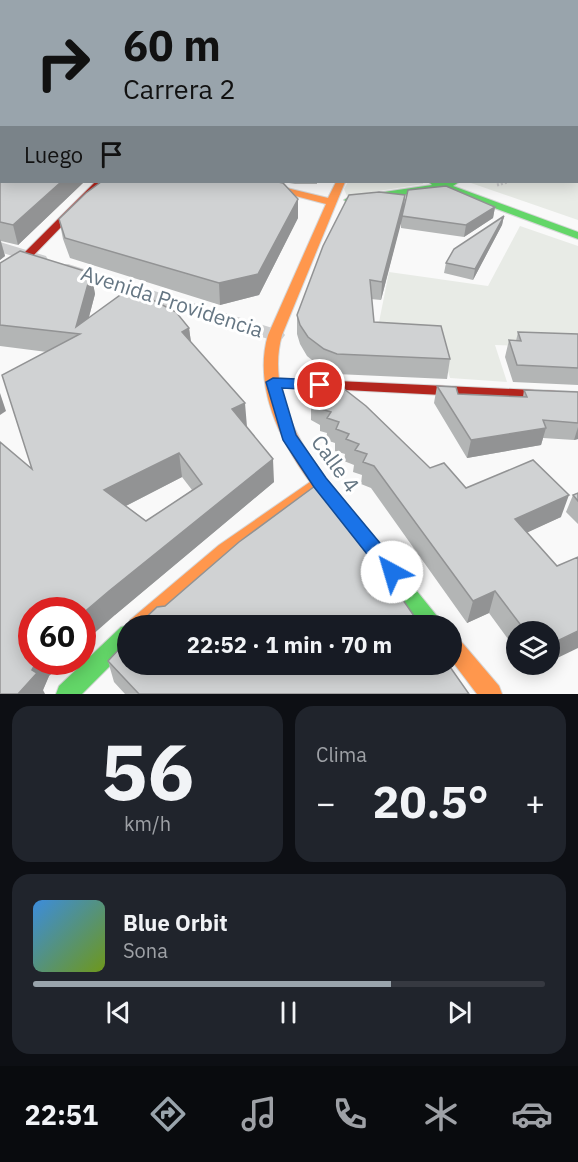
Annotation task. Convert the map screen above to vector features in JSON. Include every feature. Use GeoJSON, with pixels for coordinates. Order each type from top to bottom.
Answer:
{"type":"FeatureCollection","features":[{"type":"Feature","properties":{"kind":"main road"},"geometry":{"type":"LineString","coordinates":[[0,276],[27,256],[99,183]]}},
{"type":"Feature","properties":{"kind":"main road"},"geometry":{"type":"LineString","coordinates":[[257,183],[330,202],[448,183],[578,224]]}},
{"type":"Feature","properties":{"kind":"main road","name":"Calle 4"},"geometry":{"type":"LineString","coordinates":[[340,183],[275,335],[270,357],[273,382],[289,436],[320,483],[426,615]]}},
{"type":"Feature","properties":{"kind":"main road"},"geometry":{"type":"LineString","coordinates":[[448,183],[578,236]]}},
{"type":"Feature","properties":{"kind":"main road"},"geometry":{"type":"LineString","coordinates":[[273,382],[578,398]]}},
{"type":"Feature","properties":{"kind":"main road"},"geometry":{"type":"LineString","coordinates":[[148,615],[249,530],[320,483]]}},
{"type":"Feature","properties":{"kind":"main road"},"geometry":{"type":"LineString","coordinates":[[66,694],[117,645]]}},
{"type":"Feature","properties":{"kind":"main road"},"geometry":{"type":"LineString","coordinates":[[462,658],[490,694]]}},
{"type":"Feature","properties":{"kind":"street","name":"Avenida Providencia"},"geometry":{"type":"LineString","coordinates":[[0,247],[275,335]]}},
{"type":"Feature","properties":{"kind":"shaded area"},"geometry":{"type":"Polygon","coordinates":[[[347,183],[423,183],[347,196],[344,189],[347,183]]]}},
{"type":"Feature","properties":{"kind":"shaded area"},"geometry":{"type":"Polygon","coordinates":[[[471,183],[578,183],[578,220],[471,183]]]}},
{"type":"Feature","properties":{"kind":"shaded area"},"geometry":{"type":"Polygon","coordinates":[[[520,226],[578,246],[578,348],[495,345],[507,382],[450,378],[440,344],[378,327],[389,272],[488,286],[520,226]]]}},
{"type":"Feature","properties":{"kind":"building"},"geometry":{"type":"Polygon","coordinates":[[[0,183],[60,183],[13,225],[0,222],[0,183]]]}},
{"type":"Feature","properties":{"kind":"building"},"geometry":{"type":"Polygon","coordinates":[[[100,183],[283,183],[298,199],[258,274],[219,283],[65,238],[59,219],[100,183]]]}},
{"type":"Feature","properties":{"kind":"building"},"geometry":{"type":"Polygon","coordinates":[[[446,186],[495,207],[466,225],[402,216],[408,190],[446,186]]]}},
{"type":"Feature","properties":{"kind":"building"},"geometry":{"type":"Polygon","coordinates":[[[379,192],[405,195],[382,282],[370,280],[374,322],[441,326],[450,359],[337,354],[324,349],[308,337],[300,325],[297,315],[323,246],[349,195],[379,192]]]}},
{"type":"Feature","properties":{"kind":"building"},"geometry":{"type":"Polygon","coordinates":[[[504,216],[475,269],[446,263],[454,249],[504,216]]]}},
{"type":"Feature","properties":{"kind":"building"},"geometry":{"type":"Polygon","coordinates":[[[20,251],[91,273],[76,327],[130,288],[176,312],[189,328],[182,332],[245,403],[232,409],[273,459],[96,602],[96,597],[18,597],[18,675],[35,675],[18,694],[0,694],[0,442],[32,469],[2,375],[80,334],[0,325],[0,263],[20,251]],[[179,453],[104,490],[146,521],[202,484],[179,453]]]}},
{"type":"Feature","properties":{"kind":"building"},"geometry":{"type":"Polygon","coordinates":[[[518,332],[578,334],[578,368],[517,365],[509,340],[521,341],[518,332]]]}},
{"type":"Feature","properties":{"kind":"building"},"geometry":{"type":"Polygon","coordinates":[[[317,383],[339,385],[366,406],[430,468],[444,463],[466,488],[533,460],[569,495],[515,519],[557,566],[578,557],[578,631],[560,640],[560,621],[518,621],[495,591],[473,601],[374,466],[363,462],[367,454],[355,450],[359,444],[346,439],[349,434],[336,429],[339,422],[327,418],[331,412],[321,409],[323,404],[311,399],[317,383]]]}},
{"type":"Feature","properties":{"kind":"building"},"geometry":{"type":"Polygon","coordinates":[[[437,386],[456,387],[458,394],[527,397],[524,390],[578,392],[578,423],[543,420],[546,428],[471,440],[437,386]]]}},
{"type":"Feature","properties":{"kind":"building"},"geometry":{"type":"Polygon","coordinates":[[[315,486],[413,615],[149,615],[157,607],[165,606],[239,542],[315,486]]]}},
{"type":"Feature","properties":{"kind":"building"},"geometry":{"type":"Polygon","coordinates":[[[117,651],[117,671],[108,661],[117,651]]]}},
{"type":"Feature","properties":{"kind":"building"},"geometry":{"type":"Polygon","coordinates":[[[121,675],[456,675],[469,694],[139,694],[121,675]]]}},
{"type":"Feature","properties":{"kind":"traffic: fast"},"geometry":{"type":"LineString","coordinates":[[436,183],[578,236]]}},
{"type":"Feature","properties":{"kind":"traffic: fast"},"geometry":{"type":"LineString","coordinates":[[349,200],[452,183]]}},
{"type":"Feature","properties":{"kind":"traffic: fast"},"geometry":{"type":"LineString","coordinates":[[323,487],[426,615]]}},
{"type":"Feature","properties":{"kind":"traffic: fast"},"geometry":{"type":"LineString","coordinates":[[67,694],[117,645]]}},
{"type":"Feature","properties":{"kind":"traffic: slow"},"geometry":{"type":"LineString","coordinates":[[257,183],[330,202]]}},
{"type":"Feature","properties":{"kind":"traffic: slow"},"geometry":{"type":"LineString","coordinates":[[323,487],[303,459],[279,409],[271,375],[270,355],[275,335],[340,183]]}},
{"type":"Feature","properties":{"kind":"traffic: slow"},"geometry":{"type":"LineString","coordinates":[[150,615],[225,550],[320,483]]}},
{"type":"Feature","properties":{"kind":"traffic: slow"},"geometry":{"type":"LineString","coordinates":[[462,658],[491,694]]}},
{"type":"Feature","properties":{"kind":"traffic: jam"},"geometry":{"type":"LineString","coordinates":[[0,276],[27,256],[99,183]]}},
{"type":"Feature","properties":{"kind":"traffic: jam"},"geometry":{"type":"LineString","coordinates":[[273,383],[578,397]]}},
{"type":"Feature","properties":{"kind":"route"},"geometry":{"type":"LineString","coordinates":[[320,385],[273,382],[289,436],[320,483],[392,572]]}}]}
